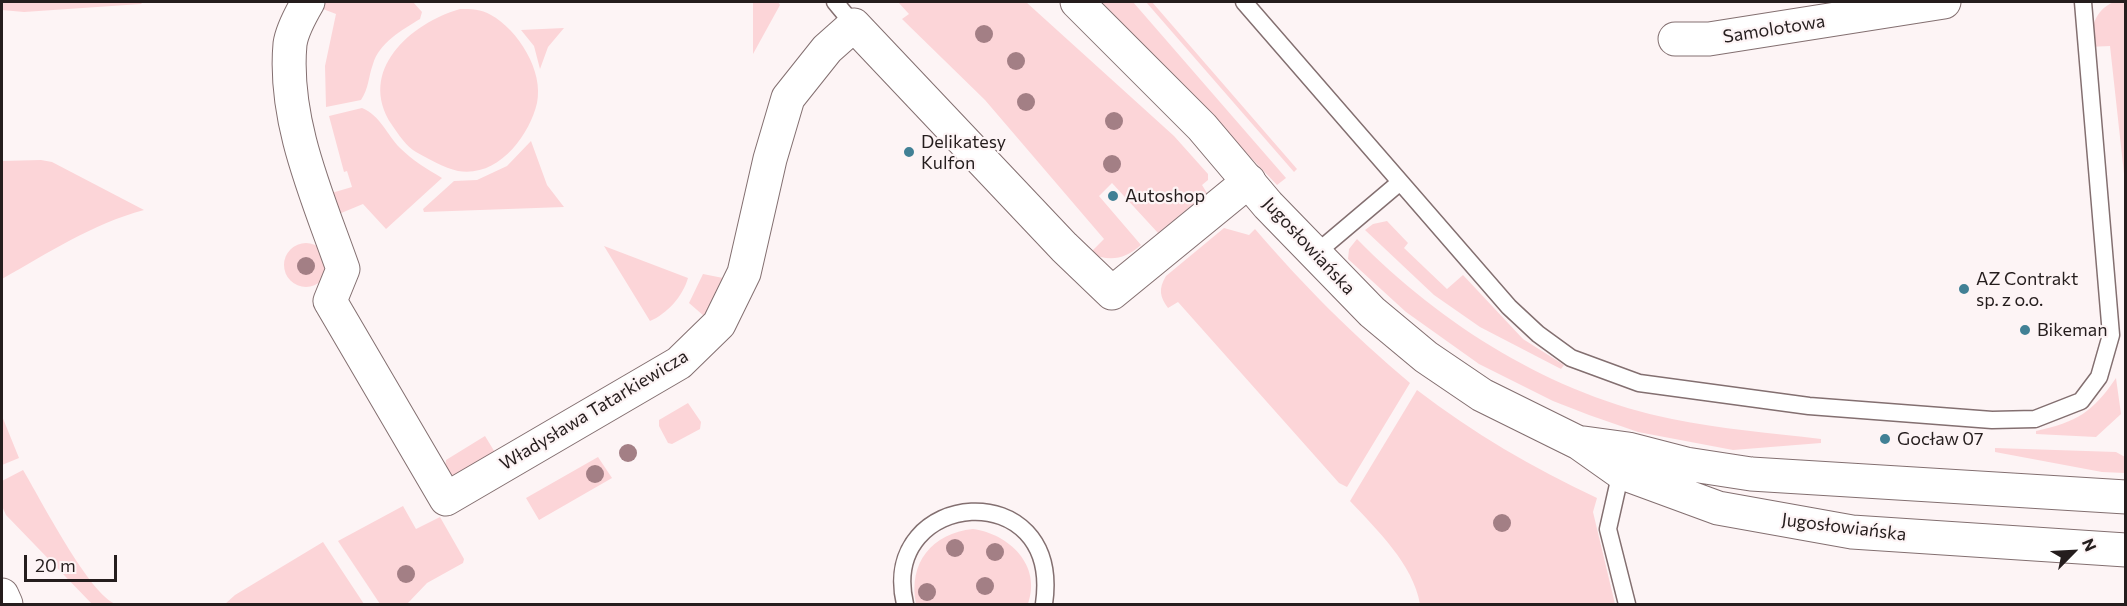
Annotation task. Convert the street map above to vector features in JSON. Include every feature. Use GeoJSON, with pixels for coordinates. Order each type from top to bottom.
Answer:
{"type":"FeatureCollection","features":[{"type":"Feature","properties":{"kind":"street","name":"Władysława Tatarkiewicza"},"geometry":{"type":"LineString","coordinates":[[308,2],[290,42],[295,116],[304,158],[343,269],[330,301],[446,499],[679,363],[719,324],[744,273],[770,159],[788,98],[827,49],[844,13],[1064,247],[1112,293],[1249,181]]}},
{"type":"Feature","properties":{"kind":"street","name":"Jugosłowiańska"},"geometry":{"type":"LineString","coordinates":[[1077,2],[1202,127],[1315,254],[1372,312],[1425,357],[1482,395],[1580,443],[1624,460],[1718,508],[1852,532],[2126,550]]}},
{"type":"Feature","properties":{"kind":"street","name":"Samolotowa"},"geometry":{"type":"LineString","coordinates":[[1676,39],[1709,39],[1944,2]]}},
{"type":"Feature","properties":{"kind":"street","name":"Jugosłowiańska"},"geometry":{"type":"LineString","coordinates":[[1624,460],[1686,464],[1751,474],[2126,497]]}},
{"type":"Feature","properties":{"kind":"street"},"geometry":{"type":"LineString","coordinates":[[2,595],[6,604]]}},
{"type":"Feature","properties":{"kind":"lane"},"geometry":{"type":"LineString","coordinates":[[1244,2],[1509,307],[1538,334],[1571,358],[1639,383],[1797,404],[1992,420],[2035,419],[2081,401],[2099,377],[2111,335],[2083,2]]}},
{"type":"Feature","properties":{"kind":"lane"},"geometry":{"type":"LineString","coordinates":[[1315,254],[1399,183]]}},
{"type":"Feature","properties":{"kind":"lane"},"geometry":{"type":"LineString","coordinates":[[1624,460],[1608,529],[1627,604]]}},
{"type":"Feature","properties":{"kind":"lane"},"geometry":{"type":"LineString","coordinates":[[905,604],[902,591],[904,562],[916,538],[937,520],[967,510],[996,513],[1019,526],[1040,550],[1048,580],[1044,604]]}},
{"type":"Feature","properties":{"kind":"shaded area"},"geometry":{"type":"Polygon","coordinates":[[[2,2],[143,2],[141,4],[24,12],[2,10],[2,2]]]}},
{"type":"Feature","properties":{"kind":"shaded area"},"geometry":{"type":"Polygon","coordinates":[[[324,2],[413,2],[422,12],[420,19],[392,38],[380,50],[361,100],[326,107],[325,66],[336,14],[323,9],[324,2]]]}},
{"type":"Feature","properties":{"kind":"shaded area"},"geometry":{"type":"Polygon","coordinates":[[[753,2],[778,2],[780,5],[753,54],[753,2]]]}},
{"type":"Feature","properties":{"kind":"shaded area"},"geometry":{"type":"Polygon","coordinates":[[[898,2],[1026,2],[1174,136],[1208,174],[1208,180],[1202,185],[1207,193],[1158,233],[1112,183],[1099,196],[1141,245],[1129,254],[1117,258],[1104,258],[1089,254],[1104,239],[985,100],[902,19],[909,14],[898,2]]]}},
{"type":"Feature","properties":{"kind":"shaded area"},"geometry":{"type":"Polygon","coordinates":[[[1102,2],[1133,2],[1286,178],[1277,185],[1102,2]]]}},
{"type":"Feature","properties":{"kind":"shaded area"},"geometry":{"type":"Polygon","coordinates":[[[1146,2],[1152,2],[1297,169],[1294,172],[1146,2]]]}},
{"type":"Feature","properties":{"kind":"shaded area"},"geometry":{"type":"Polygon","coordinates":[[[2114,2],[2125,2],[2125,183],[2110,46],[2088,47],[2098,15],[2107,5],[2114,2]]]}},
{"type":"Feature","properties":{"kind":"shaded area"},"geometry":{"type":"Polygon","coordinates":[[[460,9],[487,13],[511,31],[533,65],[538,91],[533,116],[519,141],[498,162],[472,171],[447,168],[409,147],[392,125],[383,105],[381,86],[385,68],[394,52],[407,38],[424,25],[460,9]]]}},
{"type":"Feature","properties":{"kind":"shaded area"},"geometry":{"type":"Polygon","coordinates":[[[564,28],[548,47],[540,69],[534,46],[521,30],[564,28]]]}},
{"type":"Feature","properties":{"kind":"shaded area"},"geometry":{"type":"Polygon","coordinates":[[[362,108],[379,120],[395,143],[405,152],[442,178],[386,229],[363,204],[334,216],[328,194],[352,187],[347,171],[344,172],[329,116],[362,108]]]}},
{"type":"Feature","properties":{"kind":"shaded area"},"geometry":{"type":"Polygon","coordinates":[[[531,141],[547,185],[564,207],[424,212],[423,209],[454,181],[477,180],[507,166],[531,141]]]}},
{"type":"Feature","properties":{"kind":"shaded area"},"geometry":{"type":"Polygon","coordinates":[[[2,161],[52,162],[144,210],[88,231],[2,279],[2,161]]]}},
{"type":"Feature","properties":{"kind":"shaded area"},"geometry":{"type":"Polygon","coordinates":[[[1387,221],[1408,243],[1404,248],[1447,289],[1463,275],[1523,339],[1564,365],[1561,369],[1480,327],[1434,295],[1365,230],[1373,224],[1387,221]]]}},
{"type":"Feature","properties":{"kind":"shaded area"},"geometry":{"type":"Polygon","coordinates":[[[1224,228],[1249,235],[1255,229],[1330,309],[1410,383],[1347,487],[1339,483],[1178,302],[1168,308],[1163,300],[1161,289],[1166,276],[1224,228]]]}},
{"type":"Feature","properties":{"kind":"shaded area"},"geometry":{"type":"Polygon","coordinates":[[[1357,239],[1425,300],[1462,327],[1501,352],[1584,393],[1628,408],[1672,419],[1821,439],[1821,443],[1733,450],[1638,432],[1553,401],[1479,364],[1406,312],[1348,259],[1349,249],[1357,239]]]}},
{"type":"Feature","properties":{"kind":"shaded area"},"geometry":{"type":"Polygon","coordinates":[[[306,243],[321,250],[328,265],[321,280],[306,287],[291,280],[284,265],[291,250],[306,243]]]}},
{"type":"Feature","properties":{"kind":"shaded area"},"geometry":{"type":"Polygon","coordinates":[[[604,246],[688,278],[678,298],[668,309],[650,321],[604,246]]]}},
{"type":"Feature","properties":{"kind":"shaded area"},"geometry":{"type":"Polygon","coordinates":[[[703,274],[723,278],[704,316],[689,303],[703,274]]]}},
{"type":"Feature","properties":{"kind":"shaded area"},"geometry":{"type":"Polygon","coordinates":[[[2116,378],[2121,414],[2096,437],[2036,434],[2036,431],[2063,424],[2083,414],[2100,399],[2116,378]]]}},
{"type":"Feature","properties":{"kind":"shaded area"},"geometry":{"type":"Polygon","coordinates":[[[1417,390],[1504,449],[1597,498],[1593,512],[1615,604],[1420,604],[1416,589],[1402,561],[1350,501],[1417,390]]]}},
{"type":"Feature","properties":{"kind":"shaded area"},"geometry":{"type":"Polygon","coordinates":[[[688,403],[701,422],[700,429],[672,444],[668,443],[659,426],[659,420],[688,403]]]}},
{"type":"Feature","properties":{"kind":"shaded area"},"geometry":{"type":"Polygon","coordinates":[[[2,416],[19,458],[2,465],[2,416]]]}},
{"type":"Feature","properties":{"kind":"shaded area"},"geometry":{"type":"Polygon","coordinates":[[[485,436],[496,454],[450,478],[445,467],[446,460],[485,436]]]}},
{"type":"Feature","properties":{"kind":"shaded area"},"geometry":{"type":"Polygon","coordinates":[[[1995,448],[2116,452],[2125,457],[2125,473],[2102,472],[1995,452],[1995,448]]]}},
{"type":"Feature","properties":{"kind":"shaded area"},"geometry":{"type":"Polygon","coordinates":[[[598,457],[612,478],[539,520],[526,498],[598,457]]]}},
{"type":"Feature","properties":{"kind":"shaded area"},"geometry":{"type":"Polygon","coordinates":[[[23,470],[53,523],[93,584],[105,597],[116,604],[92,604],[6,515],[2,506],[2,481],[23,470]]]}},
{"type":"Feature","properties":{"kind":"shaded area"},"geometry":{"type":"Polygon","coordinates":[[[403,506],[416,529],[440,517],[464,559],[463,563],[427,583],[407,604],[380,604],[338,541],[403,506]]]}},
{"type":"Feature","properties":{"kind":"shaded area"},"geometry":{"type":"Polygon","coordinates":[[[973,529],[999,537],[1019,554],[1026,564],[1030,577],[1031,590],[1028,604],[916,604],[914,589],[916,576],[926,553],[946,537],[973,529]]]}},
{"type":"Feature","properties":{"kind":"shaded area"},"geometry":{"type":"Polygon","coordinates":[[[323,542],[364,604],[225,604],[235,595],[323,542]]]}},
{"type":"Feature","properties":{"kind":"place","name":"Delikatesy Kulfon"},"geometry":{"type":"Point","coordinates":[909,152]}},
{"type":"Feature","properties":{"kind":"place","name":"Autoshop"},"geometry":{"type":"Point","coordinates":[1113,196]}},
{"type":"Feature","properties":{"kind":"place","name":"AZ Contrakt sp. z o.o."},"geometry":{"type":"Point","coordinates":[1964,289]}},
{"type":"Feature","properties":{"kind":"place","name":"Bikeman"},"geometry":{"type":"Point","coordinates":[2025,330]}},
{"type":"Feature","properties":{"kind":"place","name":"Gocław 07"},"geometry":{"type":"Point","coordinates":[1885,439]}}]}
